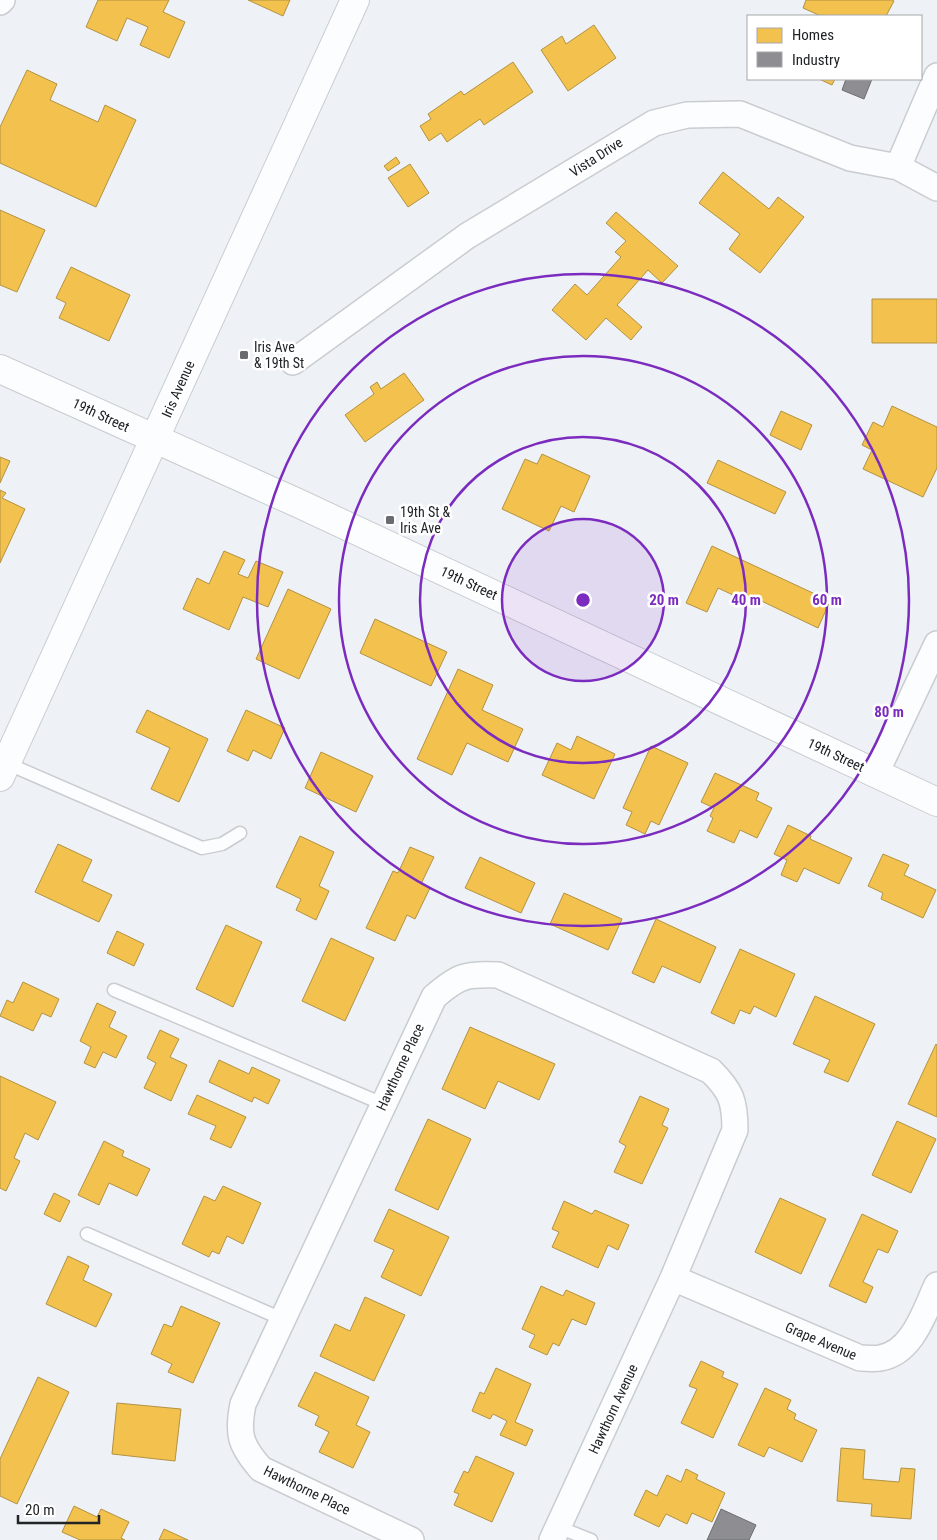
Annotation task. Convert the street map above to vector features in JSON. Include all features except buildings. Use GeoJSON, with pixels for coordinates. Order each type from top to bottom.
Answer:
{"type":"FeatureCollection","features":[{"type":"Feature","properties":{"kind":"street","name":"Iris Avenue"},"geometry":{"type":"LineString","coordinates":[[3,770],[356,0]]}},
{"type":"Feature","properties":{"kind":"street"},"geometry":{"type":"LineString","coordinates":[[898,167],[937,76]]}},
{"type":"Feature","properties":{"kind":"street","name":"Vista Drive"},"geometry":{"type":"LineString","coordinates":[[293,362],[467,236],[654,123],[687,115],[740,114],[850,158],[898,167],[937,188]]}},
{"type":"Feature","properties":{"kind":"street","name":"19th Street"},"geometry":{"type":"LineString","coordinates":[[0,369],[309,508],[937,802]]}},
{"type":"Feature","properties":{"kind":"street"},"geometry":{"type":"LineString","coordinates":[[876,773],[937,644]]}},
{"type":"Feature","properties":{"kind":"street","name":"Hawthorne Place"},"geometry":{"type":"LineString","coordinates":[[411,1540],[261,1469],[246,1453],[239,1426],[243,1404],[434,996],[452,981],[470,974],[498,974],[711,1071],[726,1087],[735,1108],[735,1130],[674,1278]]}},
{"type":"Feature","properties":{"kind":"street","name":"Grape Avenue"},"geometry":{"type":"LineString","coordinates":[[674,1278],[860,1358],[881,1358],[905,1345],[914,1334],[937,1285]]}},
{"type":"Feature","properties":{"kind":"street","name":"Hawthorn Avenue"},"geometry":{"type":"LineString","coordinates":[[555,1534],[674,1278]]}},
{"type":"Feature","properties":{"kind":"lane"},"geometry":{"type":"LineString","coordinates":[[3,770],[202,848],[222,844],[240,833]]}},
{"type":"Feature","properties":{"kind":"lane"},"geometry":{"type":"LineString","coordinates":[[114,990],[383,1104]]}},
{"type":"Feature","properties":{"kind":"lane"},"geometry":{"type":"LineString","coordinates":[[87,1234],[282,1320]]}},
{"type":"Feature","properties":{"kind":"lane"},"geometry":{"type":"LineString","coordinates":[[555,1534],[591,1540]]}},
{"type":"Feature","properties":{"kind":"place","name":"Iris Ave & 19th St"},"geometry":{"type":"Point","coordinates":[244,355]}},
{"type":"Feature","properties":{"kind":"place","name":"19th St & Iris Ave"},"geometry":{"type":"Point","coordinates":[390,520]}}]}
